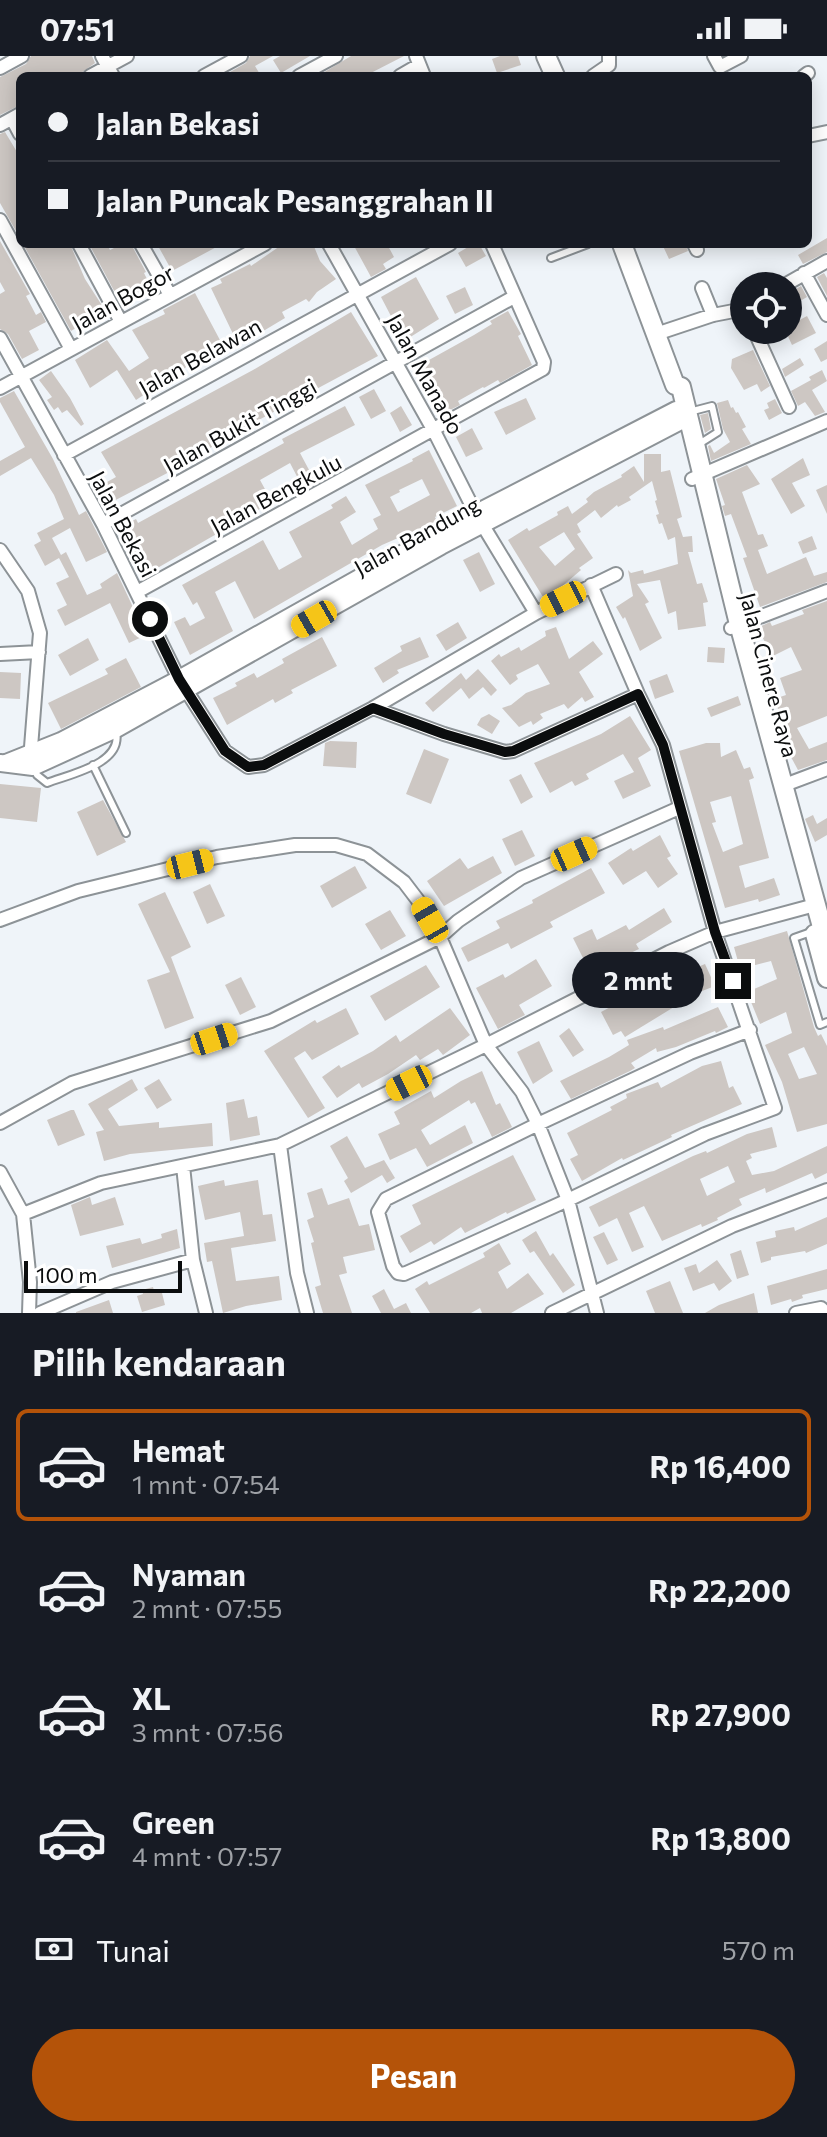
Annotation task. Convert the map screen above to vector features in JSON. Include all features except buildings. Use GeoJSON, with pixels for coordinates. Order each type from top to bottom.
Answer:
{"type":"FeatureCollection","features":[{"type":"Feature","properties":{"kind":"main road","name":"Jalan Cinere Raya"},"geometry":{"type":"LineString","coordinates":[[624,248],[675,385],[671,391],[696,446],[698,477]]}},
{"type":"Feature","properties":{"kind":"main road","name":"Jalan Cinere Raya"},"geometry":{"type":"LineString","coordinates":[[681,415],[735,626],[822,937],[827,978]]}},
{"type":"Feature","properties":{"kind":"main road","name":"Jalan Cinere Raya"},"geometry":{"type":"LineString","coordinates":[[735,626],[782,786],[811,906]]}},
{"type":"Feature","properties":{"kind":"street"},"geometry":{"type":"LineString","coordinates":[[0,68],[22,56]]}},
{"type":"Feature","properties":{"kind":"street"},"geometry":{"type":"LineString","coordinates":[[108,66],[127,56]]}},
{"type":"Feature","properties":{"kind":"street"},"geometry":{"type":"LineString","coordinates":[[211,72],[241,56]]}},
{"type":"Feature","properties":{"kind":"street"},"geometry":{"type":"LineString","coordinates":[[306,72],[336,56]]}},
{"type":"Feature","properties":{"kind":"street"},"geometry":{"type":"LineString","coordinates":[[714,56],[720,67],[741,56]]}},
{"type":"Feature","properties":{"kind":"street"},"geometry":{"type":"LineString","coordinates":[[0,220],[71,349]]}},
{"type":"Feature","properties":{"kind":"street"},"geometry":{"type":"LineString","coordinates":[[81,248],[121,322]]}},
{"type":"Feature","properties":{"kind":"street"},"geometry":{"type":"LineString","coordinates":[[143,248],[170,295]]}},
{"type":"Feature","properties":{"kind":"street","name":"Jalan Bogor"},"geometry":{"type":"LineString","coordinates":[[0,388],[258,248]]}},
{"type":"Feature","properties":{"kind":"street","name":"Jalan Manado"},"geometry":{"type":"LineString","coordinates":[[331,248],[480,519],[536,613]]}},
{"type":"Feature","properties":{"kind":"street","name":"Jalan Belawan"},"geometry":{"type":"LineString","coordinates":[[64,455],[442,248]]}},
{"type":"Feature","properties":{"kind":"street"},"geometry":{"type":"LineString","coordinates":[[494,248],[514,297]]}},
{"type":"Feature","properties":{"kind":"street"},"geometry":{"type":"LineString","coordinates":[[827,261],[804,273],[827,315]]}},
{"type":"Feature","properties":{"kind":"street"},"geometry":{"type":"LineString","coordinates":[[702,288],[713,315]]}},
{"type":"Feature","properties":{"kind":"street","name":"Jalan Bukit Tinggi"},"geometry":{"type":"LineString","coordinates":[[103,524],[514,297]]}},
{"type":"Feature","properties":{"kind":"street","name":"Jalan Bengkulu"},"geometry":{"type":"LineString","coordinates":[[137,592],[434,431],[545,366],[514,297]]}},
{"type":"Feature","properties":{"kind":"street"},"geometry":{"type":"LineString","coordinates":[[656,334],[730,312]]}},
{"type":"Feature","properties":{"kind":"street","name":"Jalan Bekasi"},"geometry":{"type":"LineString","coordinates":[[0,338],[103,524],[183,685],[225,751],[248,767],[264,765],[373,708]]}},
{"type":"Feature","properties":{"kind":"street"},"geometry":{"type":"LineString","coordinates":[[760,344],[789,407]]}},
{"type":"Feature","properties":{"kind":"street","name":"Jalan Bandung"},"geometry":{"type":"LineString","coordinates":[[31,763],[116,729],[183,685],[480,519],[681,415]]}},
{"type":"Feature","properties":{"kind":"street"},"geometry":{"type":"LineString","coordinates":[[698,477],[827,421]]}},
{"type":"Feature","properties":{"kind":"street"},"geometry":{"type":"LineString","coordinates":[[0,550],[28,591],[40,633],[31,763],[2,763]]}},
{"type":"Feature","properties":{"kind":"street"},"geometry":{"type":"LineString","coordinates":[[373,708],[536,613],[616,574]]}},
{"type":"Feature","properties":{"kind":"street"},"geometry":{"type":"LineString","coordinates":[[591,585],[663,745],[715,932],[750,1030],[775,1108],[705,1134],[404,1274],[398,1273],[393,1266],[378,1212],[386,1199],[690,1053],[750,1030]]}},
{"type":"Feature","properties":{"kind":"street"},"geometry":{"type":"LineString","coordinates":[[735,626],[827,591]]}},
{"type":"Feature","properties":{"kind":"street"},"geometry":{"type":"LineString","coordinates":[[0,654],[39,652]]}},
{"type":"Feature","properties":{"kind":"street","name":"Jalan Bandung"},"geometry":{"type":"LineString","coordinates":[[31,763],[61,741],[183,685]]}},
{"type":"Feature","properties":{"kind":"street"},"geometry":{"type":"LineString","coordinates":[[373,708],[505,752],[638,694]]}},
{"type":"Feature","properties":{"kind":"street"},"geometry":{"type":"LineString","coordinates":[[782,786],[827,769]]}},
{"type":"Feature","properties":{"kind":"street"},"geometry":{"type":"LineString","coordinates":[[0,1123],[72,1083],[271,1021],[440,937],[521,878],[679,808]]}},
{"type":"Feature","properties":{"kind":"street"},"geometry":{"type":"LineString","coordinates":[[0,920],[78,891],[217,857],[295,845],[336,845],[367,854],[404,882],[440,937],[486,1045],[522,1092],[568,1200],[597,1313]]}},
{"type":"Feature","properties":{"kind":"street"},"geometry":{"type":"LineString","coordinates":[[23,1214],[101,1183],[280,1145],[669,952],[715,932],[811,906]]}},
{"type":"Feature","properties":{"kind":"street"},"geometry":{"type":"LineString","coordinates":[[280,1145],[297,1273],[307,1313]]}},
{"type":"Feature","properties":{"kind":"street"},"geometry":{"type":"LineString","coordinates":[[183,1166],[193,1260],[206,1313]]}},
{"type":"Feature","properties":{"kind":"street"},"geometry":{"type":"LineString","coordinates":[[0,1172],[23,1214],[30,1282],[29,1313]]}},
{"type":"Feature","properties":{"kind":"street"},"geometry":{"type":"LineString","coordinates":[[552,1313],[732,1226],[827,1190]]}},
{"type":"Feature","properties":{"kind":"street"},"geometry":{"type":"LineString","coordinates":[[40,1313],[112,1282],[193,1260]]}},
{"type":"Feature","properties":{"kind":"street"},"geometry":{"type":"LineString","coordinates":[[796,1313],[821,1308],[826,1313]]}},
{"type":"Feature","properties":{"kind":"lane"},"geometry":{"type":"LineString","coordinates":[[551,258],[577,248]]}},
{"type":"Feature","properties":{"kind":"lane"},"geometry":{"type":"LineString","coordinates":[[31,763],[47,783],[93,765],[111,756],[118,740],[116,729]]}},
{"type":"Feature","properties":{"kind":"lane"},"geometry":{"type":"LineString","coordinates":[[93,765],[126,833]]}},
{"type":"Feature","properties":{"kind":"lane"},"geometry":{"type":"LineString","coordinates":[[822,937],[794,938],[820,1025],[827,1022]]}},
{"type":"Feature","properties":{"kind":"route"},"geometry":{"type":"LineString","coordinates":[[150,619],[179,679],[225,751],[248,767],[264,765],[373,708],[505,752],[638,694],[663,745],[715,932],[733,981]]}}]}
